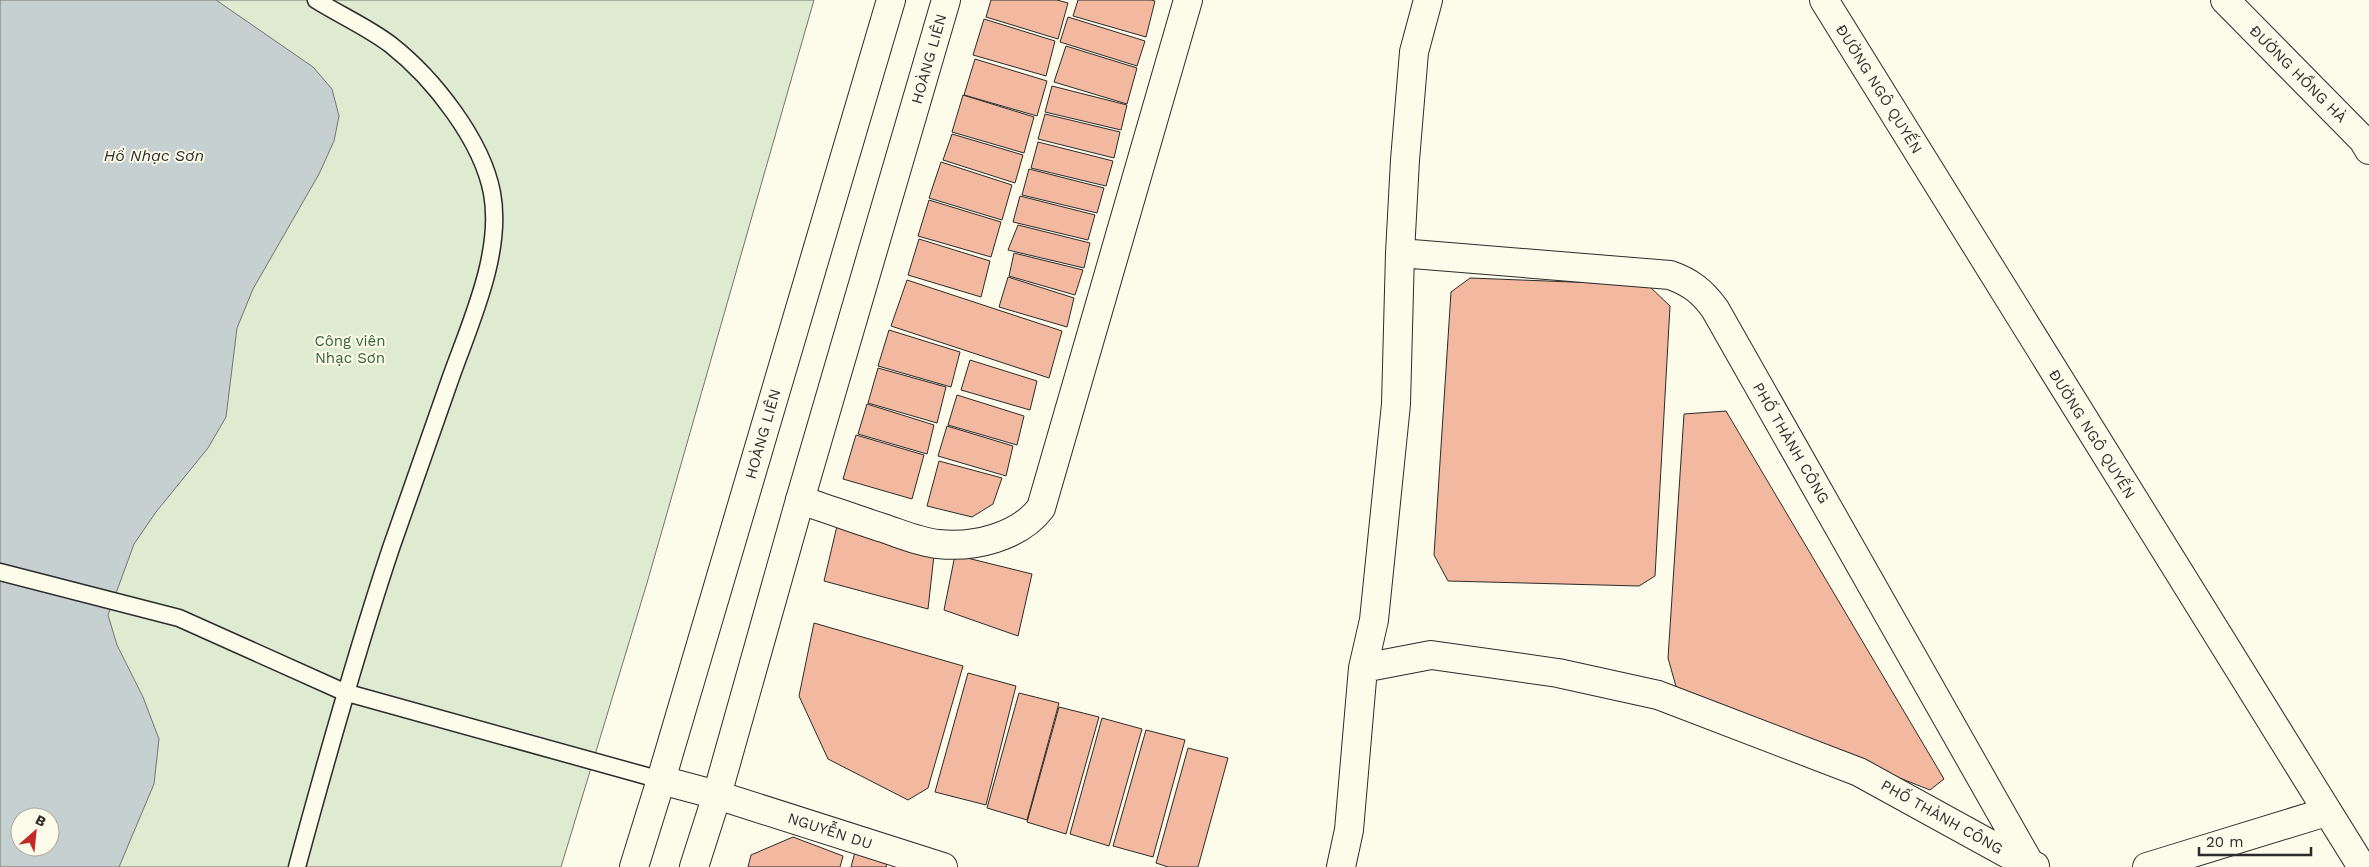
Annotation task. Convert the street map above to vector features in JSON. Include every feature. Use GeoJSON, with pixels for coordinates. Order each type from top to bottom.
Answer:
{"type":"FeatureCollection","features":[{"type":"Feature","properties":{"kind":"street","name":"HOÀNG LIÊN"},"geometry":{"type":"LineString","coordinates":[[634,867],[891,0]]}},
{"type":"Feature","properties":{"kind":"street","name":"HOÀNG LIÊN"},"geometry":{"type":"LineString","coordinates":[[694,867],[717,795],[800,500],[946,0]]}},
{"type":"Feature","properties":{"kind":"street"},"geometry":{"type":"LineString","coordinates":[[800,500],[920,540],[938,544],[956,545],[998,538],[1032,520],[1041,508],[1188,0]]}},
{"type":"Feature","properties":{"kind":"street"},"geometry":{"type":"LineString","coordinates":[[1341,867],[1349,830],[1363,668],[1374,620],[1396,404],[1400,253],[1414,52],[1428,0]]}},
{"type":"Feature","properties":{"kind":"street","name":"ĐƯỜNG NGÔ QUYẾN"},"geometry":{"type":"LineString","coordinates":[[1824,0],[2326,812],[2362,867]]}},
{"type":"Feature","properties":{"kind":"street","name":"ĐƯỜNG HỒNG HÀ"},"geometry":{"type":"LineString","coordinates":[[2226,1],[2367,142]]}},
{"type":"Feature","properties":{"kind":"street","name":"PHỐ THÀNH CÔNG"},"geometry":{"type":"LineString","coordinates":[[1400,253],[1670,274],[1688,281],[1703,293],[1715,309],[2034,865]]}},
{"type":"Feature","properties":{"kind":"street","name":"PHỐ THÀNH CÔNG"},"geometry":{"type":"LineString","coordinates":[[1363,668],[1431,655],[1558,673],[1658,695],[1859,772],[2008,854],[2034,865]]}},
{"type":"Feature","properties":{"kind":"street","name":"NGUYỄN DU"},"geometry":{"type":"LineString","coordinates":[[661,780],[717,795],[943,867]]}},
{"type":"Feature","properties":{"kind":"street"},"geometry":{"type":"LineString","coordinates":[[2147,867],[2326,812]]}},
{"type":"Feature","properties":{"kind":"lane"},"geometry":{"type":"LineString","coordinates":[[297,867],[344,692],[391,548],[477,303],[494,241],[496,218],[492,190],[480,156],[460,123],[435,88],[391,45],[316,0]]}},
{"type":"Feature","properties":{"kind":"lane"},"geometry":{"type":"LineString","coordinates":[[0,572],[179,618],[344,692],[661,780]]}},
{"type":"Feature","properties":{"kind":"green space","name":"Công viên Nhạc Sơn"},"geometry":{"type":"Polygon","coordinates":[[[0,0],[814,0],[647,583],[561,867],[0,867],[0,0]]]}},
{"type":"Feature","properties":{"kind":"water","name":"Hồ Nhạc Sơn"},"geometry":{"type":"Polygon","coordinates":[[[0,0],[216,0],[313,67],[332,89],[339,116],[334,141],[319,174],[253,289],[237,328],[226,417],[208,448],[156,512],[134,544],[108,615],[117,645],[143,697],[159,739],[154,784],[119,867],[0,867],[0,0]]]}},
{"type":"Feature","properties":{"kind":"building"},"geometry":{"type":"Polygon","coordinates":[[[991,0],[1057,0],[1068,3],[1058,39],[986,17],[991,0]]]}},
{"type":"Feature","properties":{"kind":"building"},"geometry":{"type":"Polygon","coordinates":[[[1078,0],[1155,1],[1146,37],[1073,16],[1078,0]]]}},
{"type":"Feature","properties":{"kind":"building"},"geometry":{"type":"Polygon","coordinates":[[[1068,17],[1145,41],[1137,66],[1060,42],[1068,17]]]}},
{"type":"Feature","properties":{"kind":"building"},"geometry":{"type":"Polygon","coordinates":[[[984,19],[1055,41],[1046,76],[973,55],[984,19]]]}},
{"type":"Feature","properties":{"kind":"building"},"geometry":{"type":"Polygon","coordinates":[[[1066,46],[1137,68],[1127,104],[1054,82],[1066,46]]]}},
{"type":"Feature","properties":{"kind":"building"},"geometry":{"type":"Polygon","coordinates":[[[975,59],[1047,81],[1037,116],[964,95],[975,59]]]}},
{"type":"Feature","properties":{"kind":"building"},"geometry":{"type":"Polygon","coordinates":[[[1052,86],[1127,105],[1121,130],[1045,112],[1052,86]]]}},
{"type":"Feature","properties":{"kind":"building"},"geometry":{"type":"Polygon","coordinates":[[[963,95],[1034,117],[1024,153],[952,132],[963,95]]]}},
{"type":"Feature","properties":{"kind":"building"},"geometry":{"type":"Polygon","coordinates":[[[1045,114],[1120,132],[1114,158],[1038,139],[1045,114]]]}},
{"type":"Feature","properties":{"kind":"building"},"geometry":{"type":"Polygon","coordinates":[[[952,134],[1023,155],[1015,183],[943,160],[952,134]]]}},
{"type":"Feature","properties":{"kind":"building"},"geometry":{"type":"Polygon","coordinates":[[[1038,142],[1113,161],[1106,186],[1031,168],[1038,142]]]}},
{"type":"Feature","properties":{"kind":"building"},"geometry":{"type":"Polygon","coordinates":[[[941,162],[1012,185],[1002,220],[929,198],[941,162]]]}},
{"type":"Feature","properties":{"kind":"building"},"geometry":{"type":"Polygon","coordinates":[[[1029,169],[1104,188],[1097,213],[1022,195],[1029,169]]]}},
{"type":"Feature","properties":{"kind":"building"},"geometry":{"type":"Polygon","coordinates":[[[1020,196],[1095,215],[1088,240],[1013,222],[1020,196]]]}},
{"type":"Feature","properties":{"kind":"building"},"geometry":{"type":"Polygon","coordinates":[[[929,200],[1001,222],[991,257],[918,236],[929,200]]]}},
{"type":"Feature","properties":{"kind":"building"},"geometry":{"type":"Polygon","coordinates":[[[1018,225],[1090,243],[1084,268],[1008,250],[1018,225]]]}},
{"type":"Feature","properties":{"kind":"building"},"geometry":{"type":"Polygon","coordinates":[[[919,239],[990,261],[981,297],[908,275],[919,239]]]}},
{"type":"Feature","properties":{"kind":"building"},"geometry":{"type":"Polygon","coordinates":[[[1014,253],[1083,270],[1075,295],[1009,276],[1014,253]]]}},
{"type":"Feature","properties":{"kind":"building"},"geometry":{"type":"Polygon","coordinates":[[[1008,277],[1074,298],[1067,327],[999,307],[1008,277]]]}},
{"type":"Feature","properties":{"kind":"building"},"geometry":{"type":"Polygon","coordinates":[[[1470,278],[1648,285],[1670,306],[1655,576],[1639,586],[1448,581],[1434,555],[1451,292],[1470,278]]]}},
{"type":"Feature","properties":{"kind":"building"},"geometry":{"type":"Polygon","coordinates":[[[907,280],[1062,331],[1049,378],[891,326],[907,280]]]}},
{"type":"Feature","properties":{"kind":"building"},"geometry":{"type":"Polygon","coordinates":[[[889,330],[960,352],[951,387],[878,366],[889,330]]]}},
{"type":"Feature","properties":{"kind":"building"},"geometry":{"type":"Polygon","coordinates":[[[970,360],[1037,381],[1030,410],[961,390],[970,360]]]}},
{"type":"Feature","properties":{"kind":"building"},"geometry":{"type":"Polygon","coordinates":[[[878,368],[946,387],[937,423],[868,403],[878,368]]]}},
{"type":"Feature","properties":{"kind":"building"},"geometry":{"type":"Polygon","coordinates":[[[957,395],[1024,416],[1017,445],[948,425],[957,395]]]}},
{"type":"Feature","properties":{"kind":"building"},"geometry":{"type":"Polygon","coordinates":[[[867,404],[934,425],[927,454],[858,434],[867,404]]]}},
{"type":"Feature","properties":{"kind":"building"},"geometry":{"type":"Polygon","coordinates":[[[1726,411],[1944,779],[1930,790],[1677,690],[1668,658],[1684,414],[1726,411]]]}},
{"type":"Feature","properties":{"kind":"building"},"geometry":{"type":"Polygon","coordinates":[[[947,426],[1013,446],[1006,476],[938,456],[947,426]]]}},
{"type":"Feature","properties":{"kind":"building"},"geometry":{"type":"Polygon","coordinates":[[[856,435],[924,455],[912,499],[843,479],[856,435]]]}},
{"type":"Feature","properties":{"kind":"building"},"geometry":{"type":"Polygon","coordinates":[[[939,461],[1002,478],[993,504],[972,517],[927,506],[939,461]]]}},
{"type":"Feature","properties":{"kind":"building"},"geometry":{"type":"Polygon","coordinates":[[[837,526],[934,555],[928,609],[824,581],[837,526]]]}},
{"type":"Feature","properties":{"kind":"building"},"geometry":{"type":"Polygon","coordinates":[[[955,555],[1032,574],[1018,636],[944,610],[955,555]]]}},
{"type":"Feature","properties":{"kind":"building"},"geometry":{"type":"Polygon","coordinates":[[[814,623],[963,666],[928,788],[908,800],[828,759],[799,696],[814,623]]]}},
{"type":"Feature","properties":{"kind":"building"},"geometry":{"type":"Polygon","coordinates":[[[968,673],[1016,686],[986,805],[935,792],[968,673]]]}},
{"type":"Feature","properties":{"kind":"building"},"geometry":{"type":"Polygon","coordinates":[[[1019,693],[1059,703],[1027,820],[987,808],[1019,693]]]}},
{"type":"Feature","properties":{"kind":"building"},"geometry":{"type":"Polygon","coordinates":[[[1059,707],[1099,717],[1066,834],[1027,822],[1059,707]]]}},
{"type":"Feature","properties":{"kind":"building"},"geometry":{"type":"Polygon","coordinates":[[[1102,718],[1142,729],[1109,846],[1070,834],[1102,718]]]}},
{"type":"Feature","properties":{"kind":"building"},"geometry":{"type":"Polygon","coordinates":[[[1146,730],[1185,740],[1153,857],[1113,846],[1146,730]]]}},
{"type":"Feature","properties":{"kind":"building"},"geometry":{"type":"Polygon","coordinates":[[[1188,748],[1228,758],[1198,867],[1168,867],[1156,863],[1188,748]]]}},
{"type":"Feature","properties":{"kind":"building"},"geometry":{"type":"Polygon","coordinates":[[[793,837],[843,856],[840,867],[748,867],[751,855],[793,837]]]}},
{"type":"Feature","properties":{"kind":"building"},"geometry":{"type":"Polygon","coordinates":[[[855,852],[888,860],[886,867],[851,867],[855,852]]]}}]}
